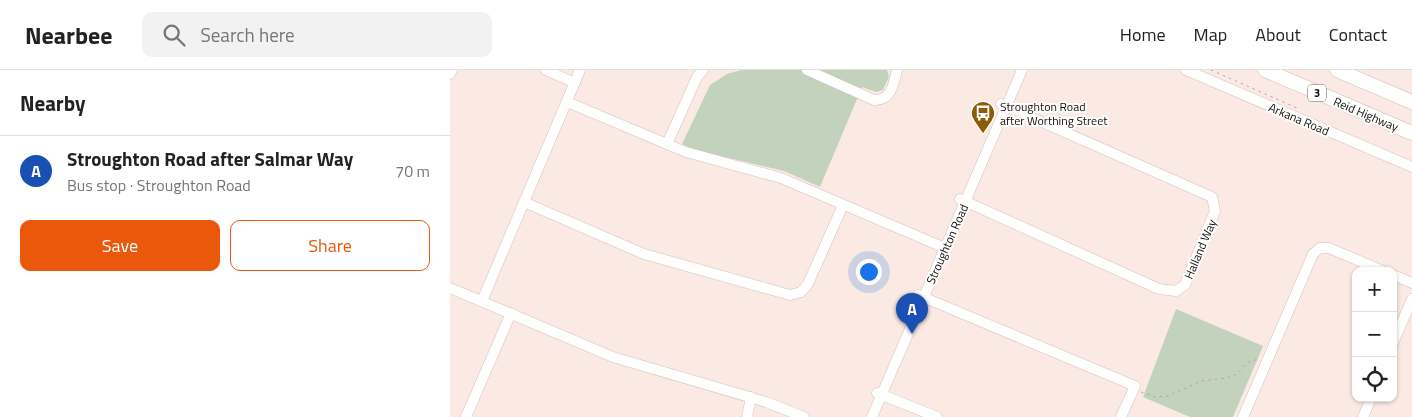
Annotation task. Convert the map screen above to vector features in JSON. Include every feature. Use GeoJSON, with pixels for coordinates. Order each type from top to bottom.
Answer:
{"type":"FeatureCollection","features":[{"type":"Feature","properties":{"kind":"highway","name":"Reid Highway"},"geometry":{"type":"LineString","coordinates":[[1265,70],[1412,134]]}},
{"type":"Feature","properties":{"kind":"highway","name":"3"},"geometry":{"type":"LineString","coordinates":[[1337,70],[1412,102]]}},
{"type":"Feature","properties":{"kind":"street"},"geometry":{"type":"LineString","coordinates":[[450,74],[452,70]]}},
{"type":"Feature","properties":{"kind":"street"},"geometry":{"type":"LineString","coordinates":[[546,70],[575,83]]}},
{"type":"Feature","properties":{"kind":"street"},"geometry":{"type":"LineString","coordinates":[[482,301],[580,70]]}},
{"type":"Feature","properties":{"kind":"street"},"geometry":{"type":"LineString","coordinates":[[667,144],[697,77],[703,70]]}},
{"type":"Feature","properties":{"kind":"street"},"geometry":{"type":"LineString","coordinates":[[807,70],[874,100],[882,100],[888,96],[895,83],[897,70]]}},
{"type":"Feature","properties":{"kind":"street","name":"Stroughton Road"},"geometry":{"type":"LineString","coordinates":[[1004,105],[1015,70]]}},
{"type":"Feature","properties":{"kind":"street","name":"Stroughton Road"},"geometry":{"type":"LineString","coordinates":[[872,417],[879,394],[942,247],[1004,105],[1022,70]]}},
{"type":"Feature","properties":{"kind":"street","name":"Arkana Road"},"geometry":{"type":"LineString","coordinates":[[1186,70],[1412,167]]}},
{"type":"Feature","properties":{"kind":"street"},"geometry":{"type":"LineString","coordinates":[[567,102],[686,152],[781,178],[942,247]]}},
{"type":"Feature","properties":{"kind":"street","name":"Halland Way"},"geometry":{"type":"LineString","coordinates":[[963,201],[1159,288],[1176,291],[1185,285],[1216,212],[1212,197],[1004,105]]}},
{"type":"Feature","properties":{"kind":"street"},"geometry":{"type":"LineString","coordinates":[[524,202],[644,254],[790,295],[801,292],[808,284],[843,205]]}},
{"type":"Feature","properties":{"kind":"street"},"geometry":{"type":"LineString","coordinates":[[1243,417],[1313,254],[1320,248],[1329,248],[1374,267]]}},
{"type":"Feature","properties":{"kind":"street"},"geometry":{"type":"LineString","coordinates":[[1397,277],[1412,283]]}},
{"type":"Feature","properties":{"kind":"street"},"geometry":{"type":"LineString","coordinates":[[450,288],[612,357],[751,397],[804,417]]}},
{"type":"Feature","properties":{"kind":"street"},"geometry":{"type":"LineString","coordinates":[[921,297],[1135,386],[1121,417]]}},
{"type":"Feature","properties":{"kind":"street"},"geometry":{"type":"LineString","coordinates":[[1397,334],[1412,299]]}},
{"type":"Feature","properties":{"kind":"street"},"geometry":{"type":"LineString","coordinates":[[466,417],[511,313]]}},
{"type":"Feature","properties":{"kind":"street"},"geometry":{"type":"LineString","coordinates":[[879,394],[937,417]]}},
{"type":"Feature","properties":{"kind":"street","name":"Stroughton Road"},"geometry":{"type":"LineString","coordinates":[[865,417],[879,394]]}},
{"type":"Feature","properties":{"kind":"street"},"geometry":{"type":"LineString","coordinates":[[747,417],[751,397]]}},
{"type":"Feature","properties":{"kind":"street"},"geometry":{"type":"LineString","coordinates":[[1363,417],[1369,402]]}},
{"type":"Feature","properties":{"kind":"path"},"geometry":{"type":"LineString","coordinates":[[1133,390],[1154,397],[1168,396],[1201,381],[1232,376],[1253,360],[1260,359],[1267,362]]}},
{"type":"Feature","properties":{"kind":"green space"},"geometry":{"type":"Polygon","coordinates":[[[741,70],[887,70],[889,77],[883,90],[876,92],[862,87],[820,187],[784,171],[695,150],[682,144],[710,85],[727,74],[741,70]]]}},
{"type":"Feature","properties":{"kind":"green space"},"geometry":{"type":"Polygon","coordinates":[[[1176,309],[1263,346],[1233,417],[1190,417],[1143,397],[1176,309]]]}},
{"type":"Feature","properties":{"kind":"place","name":"Stroughton Road after Worthing Street"},"geometry":{"type":"Point","coordinates":[983,134]}},
{"type":"Feature","properties":{"kind":"place","name":"Stroughton Road after Salmar Way"},"geometry":{"type":"Point","coordinates":[912,334]}}]}
